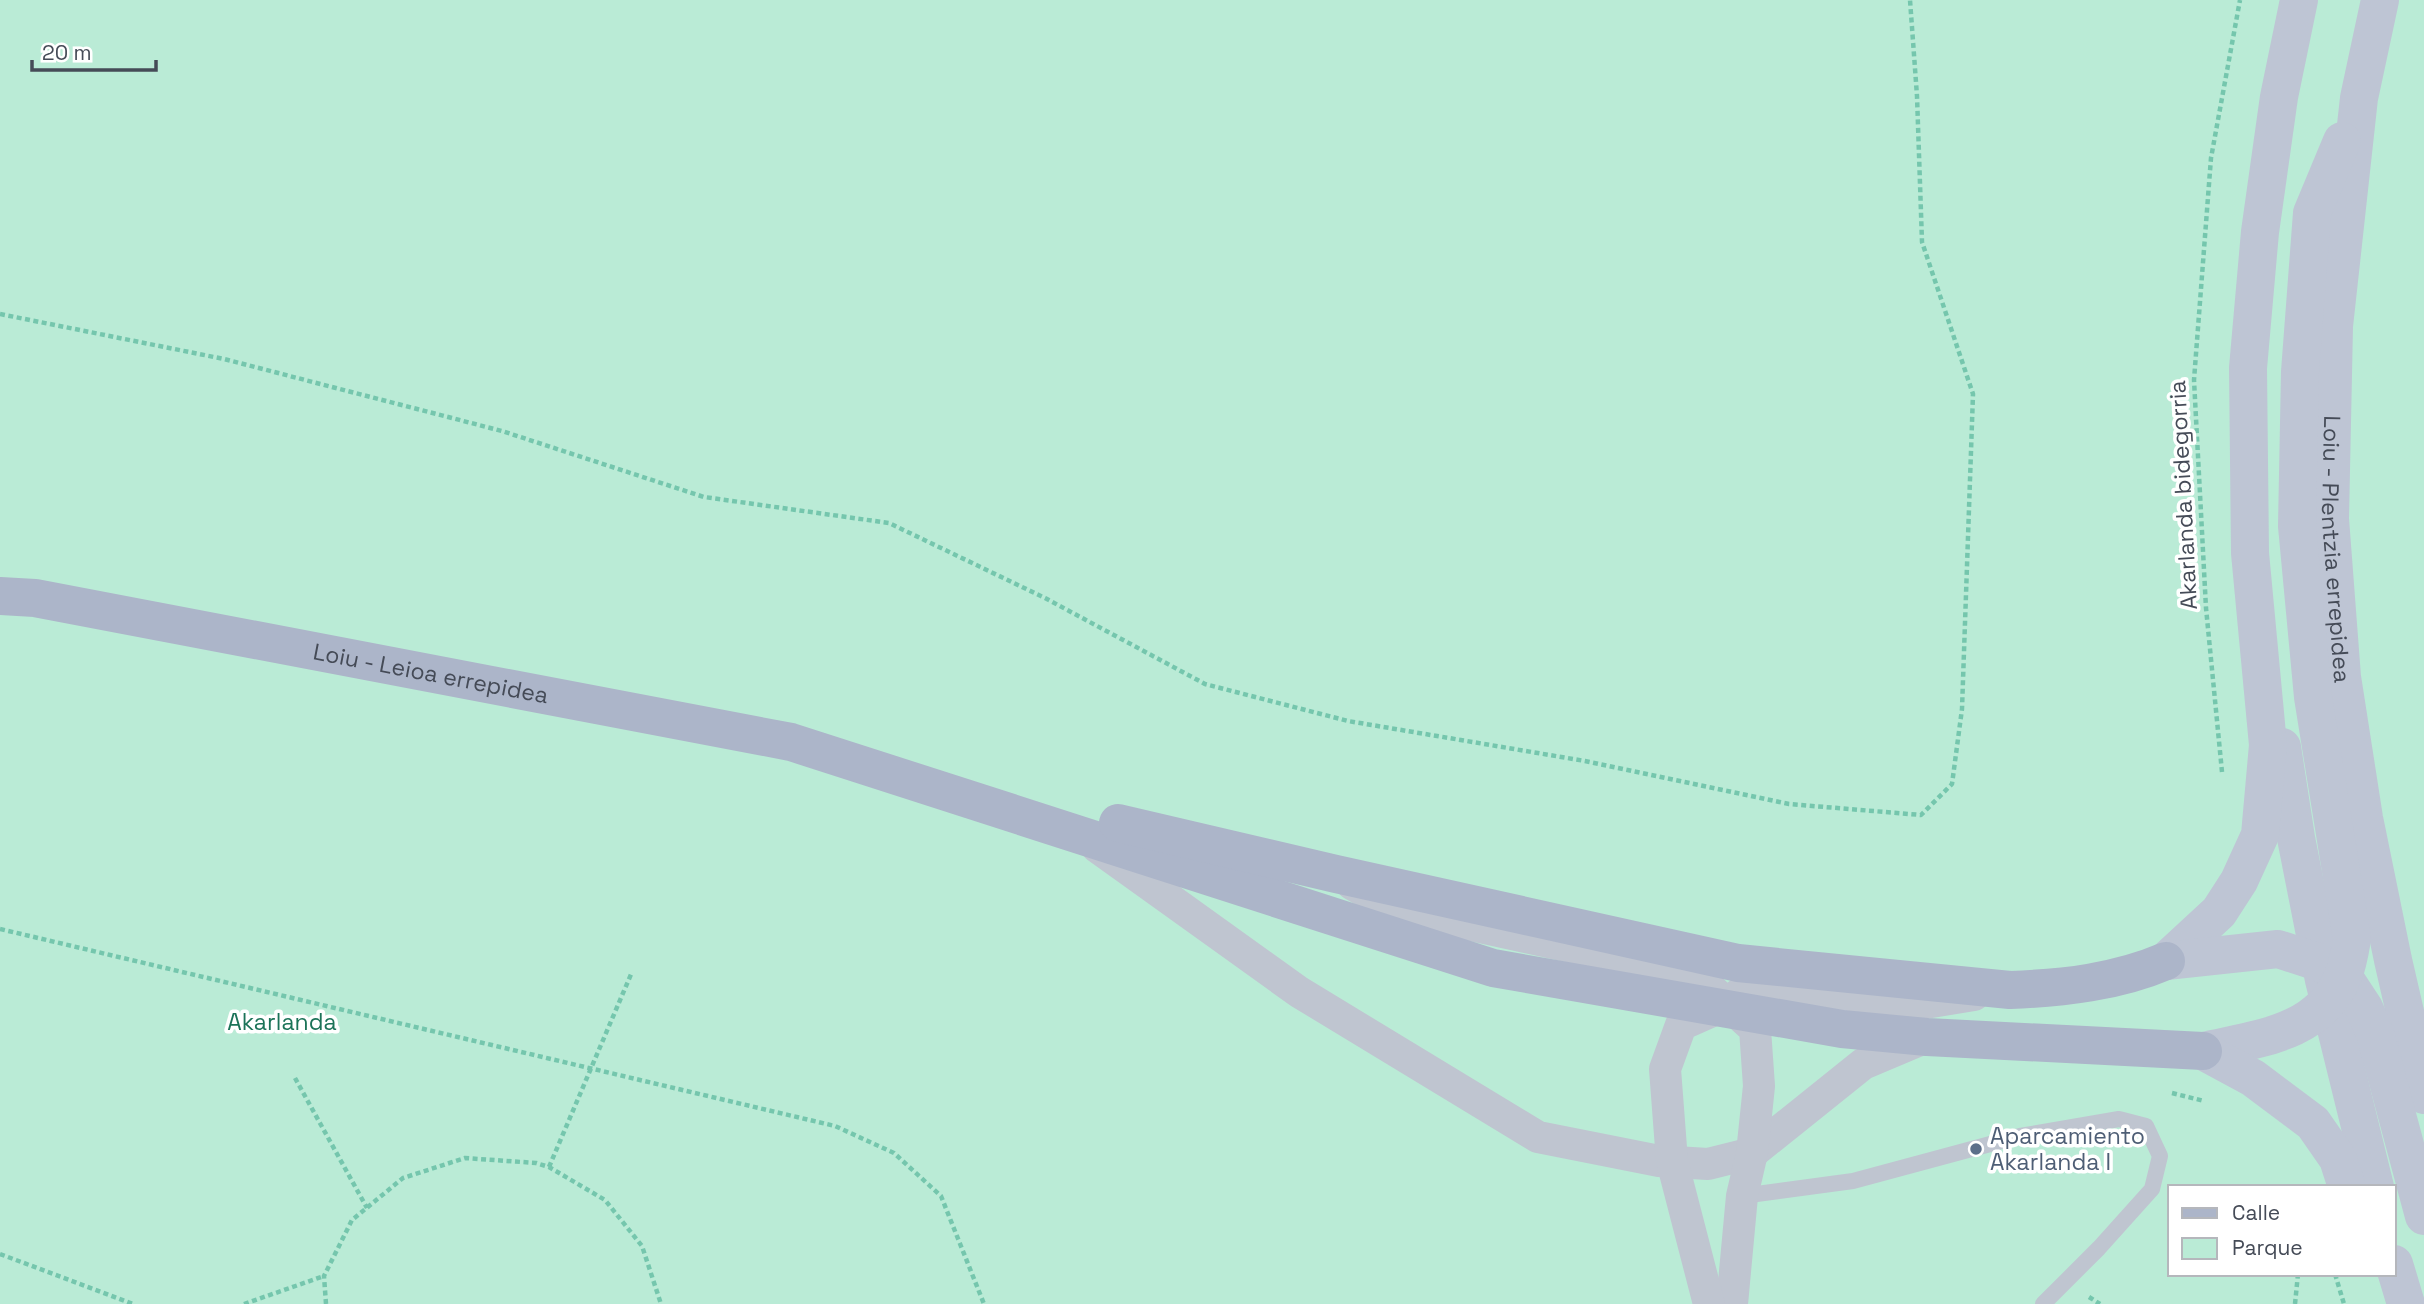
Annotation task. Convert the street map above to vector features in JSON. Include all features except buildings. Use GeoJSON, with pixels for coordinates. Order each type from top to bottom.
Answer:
{"type":"FeatureCollection","features":[{"type":"Feature","properties":{"kind":"main road"},"geometry":{"type":"LineString","coordinates":[[2166,961],[2219,912],[2239,881],[2260,835],[2268,745],[2250,553],[2248,368],[2260,232],[2279,97],[2299,0]]}},
{"type":"Feature","properties":{"kind":"main road","name":"Loiu - Plentzia errepidea"},"geometry":{"type":"LineString","coordinates":[[2380,0],[2359,98],[2334,326],[2330,519],[2342,677],[2364,818],[2424,1095]]}},
{"type":"Feature","properties":{"kind":"main road"},"geometry":{"type":"LineString","coordinates":[[857,762],[1493,968],[1842,1029],[1927,1037],[2203,1051],[2290,1030],[2316,1014],[2353,939],[2314,697],[2297,526],[2300,386],[2312,213],[2359,98]]}},
{"type":"Feature","properties":{"kind":"main road","name":"Loiu - Leioa errepidea"},"geometry":{"type":"LineString","coordinates":[[0,597],[48,601],[778,739],[857,762]]}},
{"type":"Feature","properties":{"kind":"main road"},"geometry":{"type":"LineString","coordinates":[[2256,611],[2278,721],[2296,838],[2331,979],[2375,1185]]}},
{"type":"Feature","properties":{"kind":"main road"},"geometry":{"type":"LineString","coordinates":[[857,762],[1336,874],[1738,963],[2010,990],[2053,988],[2115,978],[2166,961],[2278,949],[2331,979],[2364,1008],[2375,1033],[2424,1216]]}},
{"type":"Feature","properties":{"kind":"main road"},"geometry":{"type":"LineString","coordinates":[[2381,903],[2415,947],[2424,972]]}},
{"type":"Feature","properties":{"kind":"main road"},"geometry":{"type":"LineString","coordinates":[[2203,1051],[2253,1078],[2313,1123],[2338,1159],[2346,1185]]}},
{"type":"Feature","properties":{"kind":"main road"},"geometry":{"type":"LineString","coordinates":[[2396,1271],[2406,1304]]}},
{"type":"Feature","properties":{"kind":"main road"},"geometry":{"type":"LineString","coordinates":[[2376,1276],[2386,1304]]}},
{"type":"Feature","properties":{"kind":"street"},"geometry":{"type":"LineString","coordinates":[[1079,834],[1299,992],[1538,1137],[1659,1160],[1708,1164],[1752,1153],[1863,1064],[1927,1037]]}},
{"type":"Feature","properties":{"kind":"street"},"geometry":{"type":"LineString","coordinates":[[1336,874],[1394,908],[1694,974],[1725,1007],[1755,1030],[1759,1086],[1752,1153],[1742,1196],[1732,1304]]}},
{"type":"Feature","properties":{"kind":"street"},"geometry":{"type":"LineString","coordinates":[[1709,1304],[1672,1161],[1665,1069],[1681,1025],[1725,1007],[1745,989],[1919,1004],[2010,990]]}},
{"type":"Feature","properties":{"kind":"lane"},"geometry":{"type":"LineString","coordinates":[[1742,1196],[1853,1181],[2020,1136],[2119,1119],[2146,1126],[2160,1156],[2152,1189],[2099,1248],[2043,1304]]}},
{"type":"Feature","properties":{"kind":"path"},"geometry":{"type":"LineString","coordinates":[[0,314],[224,359],[489,428],[704,497],[889,523],[1045,598],[1205,684],[1348,721],[1585,761],[1789,804],[1921,815],[1952,784],[1962,709],[1973,394],[1922,243],[1917,96],[1910,0]]}},
{"type":"Feature","properties":{"kind":"path","name":"Akarlanda bidegorria"},"geometry":{"type":"LineString","coordinates":[[2222,772],[2206,608],[2194,380],[2211,158],[2240,0]]}},
{"type":"Feature","properties":{"kind":"path"},"geometry":{"type":"LineString","coordinates":[[0,929],[835,1126],[894,1153],[941,1196],[984,1304]]}},
{"type":"Feature","properties":{"kind":"path"},"geometry":{"type":"LineString","coordinates":[[549,1167],[632,972]]}},
{"type":"Feature","properties":{"kind":"path"},"geometry":{"type":"LineString","coordinates":[[295,1078],[367,1208]]}},
{"type":"Feature","properties":{"kind":"path"},"geometry":{"type":"LineString","coordinates":[[326,1304],[324,1276],[352,1220],[402,1178],[465,1158],[536,1163],[549,1167],[605,1200],[642,1246],[661,1304]]}},
{"type":"Feature","properties":{"kind":"path"},"geometry":{"type":"LineString","coordinates":[[0,1254],[133,1304]]}},
{"type":"Feature","properties":{"kind":"path"},"geometry":{"type":"LineString","coordinates":[[244,1304],[324,1276]]}},
{"type":"Feature","properties":{"kind":"path"},"geometry":{"type":"LineString","coordinates":[[2295,1304],[2298,1276]]}},
{"type":"Feature","properties":{"kind":"path"},"geometry":{"type":"LineString","coordinates":[[2336,1276],[2344,1304]]}},
{"type":"Feature","properties":{"kind":"green space","name":"Akarlanda"},"geometry":{"type":"Polygon","coordinates":[[[0,0],[2424,0],[2424,1304],[0,1304],[0,0]]]}},
{"type":"Feature","properties":{"kind":"place","name":"Aparcamiento Akarlanda I"},"geometry":{"type":"Point","coordinates":[1976,1149]}}]}
